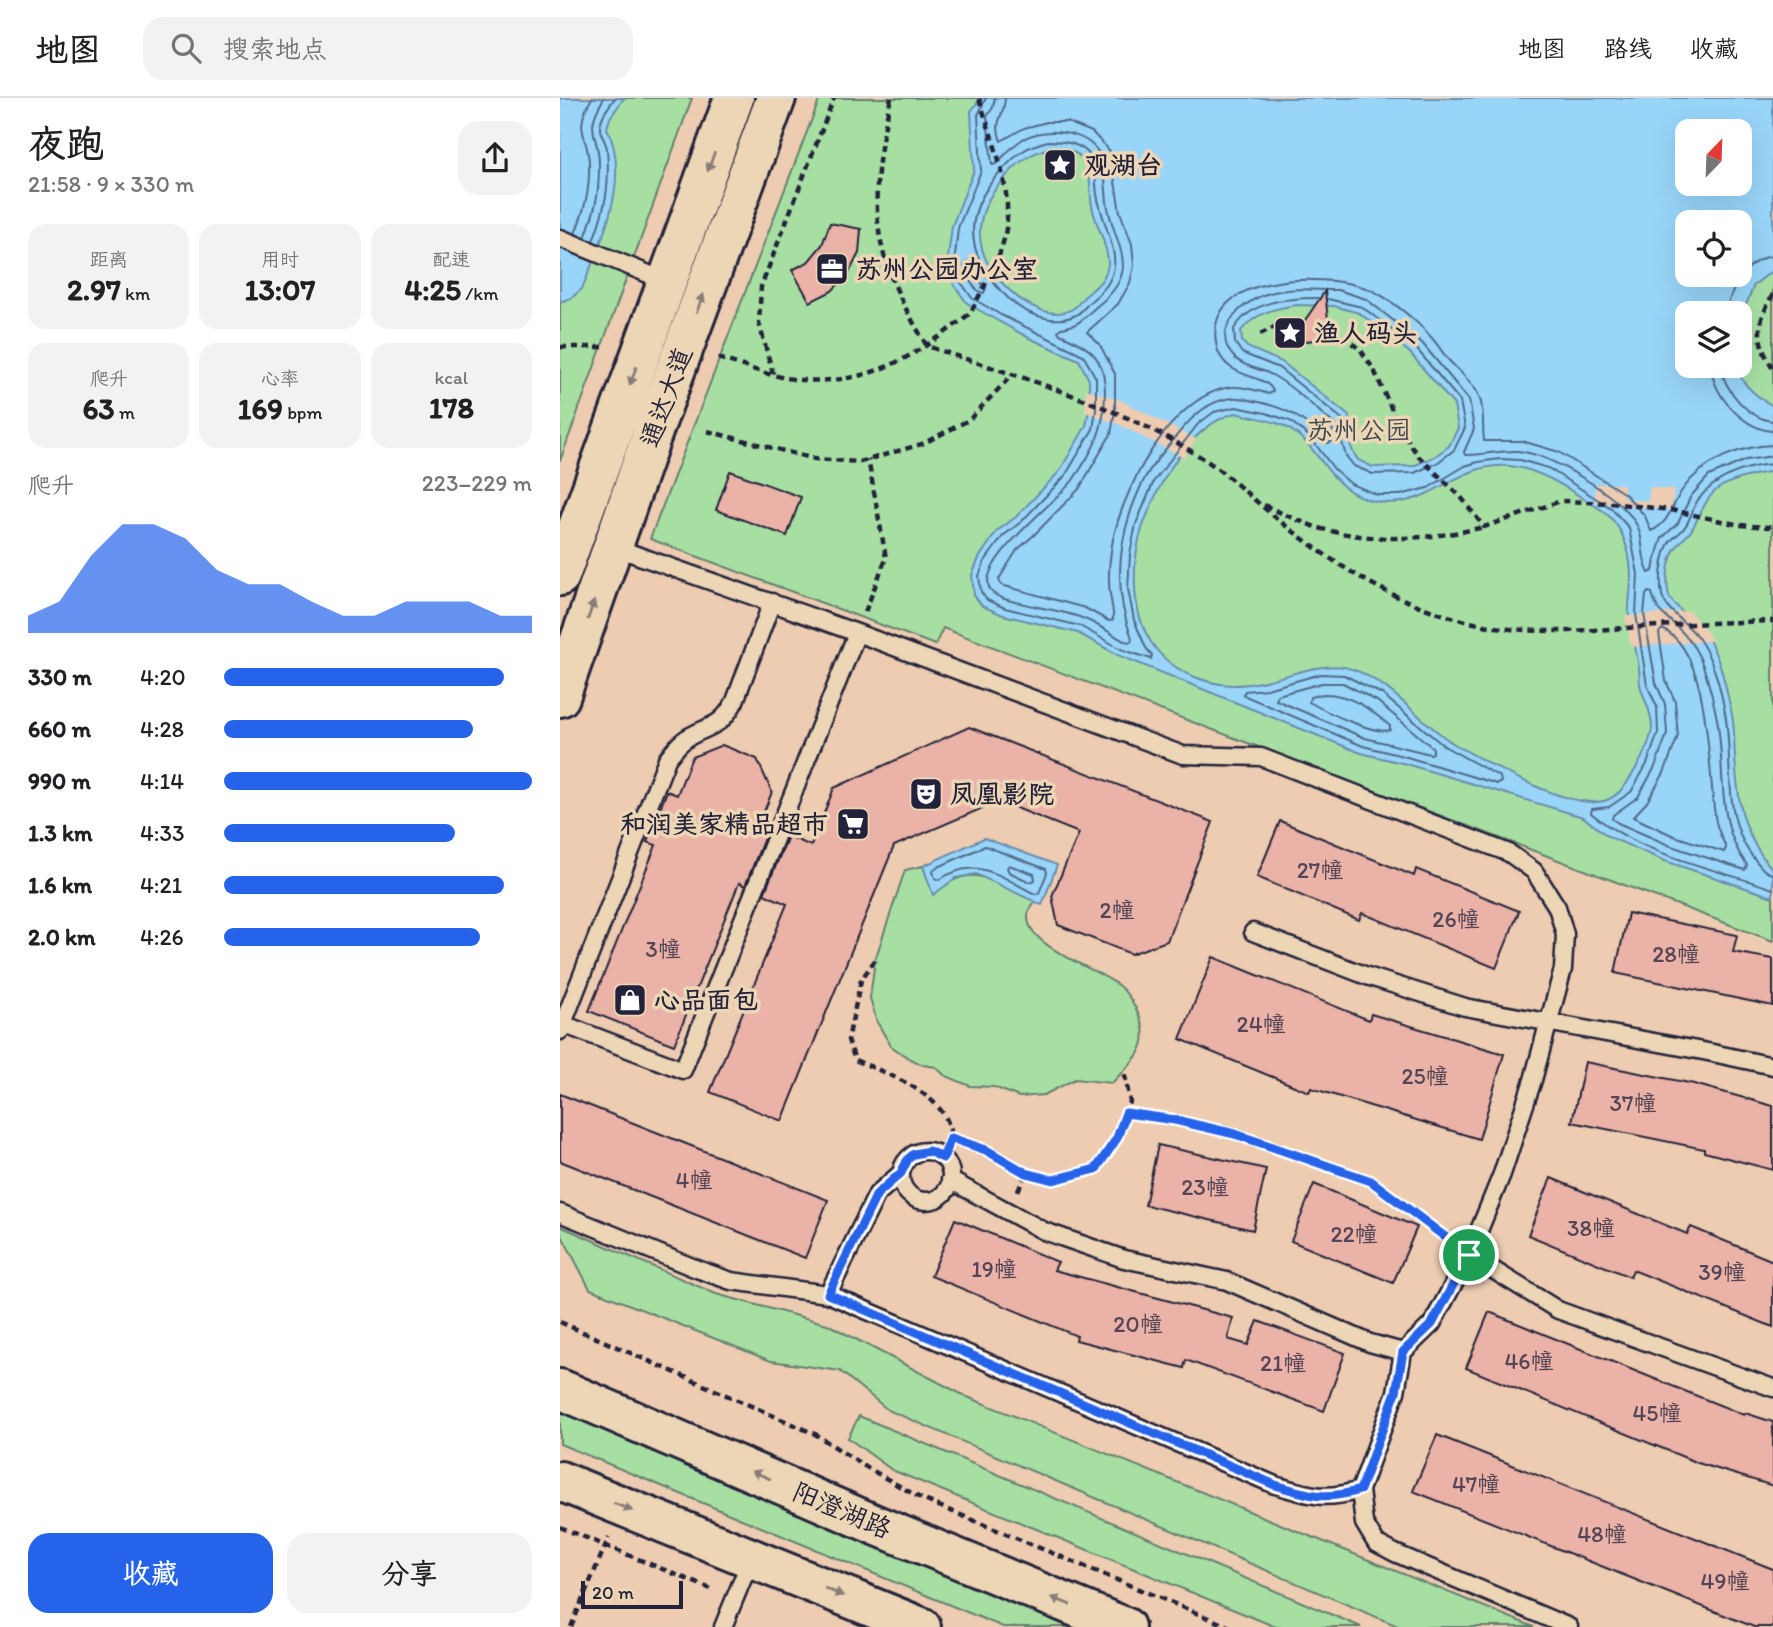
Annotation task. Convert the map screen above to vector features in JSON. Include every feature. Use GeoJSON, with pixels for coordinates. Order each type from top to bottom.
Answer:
{"type":"FeatureCollection","features":[{"type":"Feature","properties":{"kind":"main road","name":"通达大道"},"geometry":{"type":"LineString","coordinates":[[560,697],[594,540],[668,282],[734,98]]}},
{"type":"Feature","properties":{"kind":"main road","name":"通达大道"},"geometry":{"type":"LineString","coordinates":[[560,576],[594,540],[684,348],[776,98]]}},
{"type":"Feature","properties":{"kind":"main road","name":"阳澄湖路"},"geometry":{"type":"LineString","coordinates":[[560,1389],[878,1526],[1125,1627]]}},
{"type":"Feature","properties":{"kind":"main road"},"geometry":{"type":"LineString","coordinates":[[560,1481],[921,1627]]}},
{"type":"Feature","properties":{"kind":"lane"},"geometry":{"type":"LineString","coordinates":[[560,238],[668,282]]}},
{"type":"Feature","properties":{"kind":"lane"},"geometry":{"type":"LineString","coordinates":[[594,540],[857,633],[1183,755],[1261,757],[1509,853],[1534,871],[1557,907],[1565,934],[1563,969],[1549,1024],[1502,1174],[1469,1255],[1432,1324],[1403,1352],[1396,1392],[1360,1490],[1364,1523],[1376,1543],[1569,1627]]}},
{"type":"Feature","properties":{"kind":"lane"},"geometry":{"type":"LineString","coordinates":[[772,602],[728,715],[717,725],[686,739],[667,759],[561,1026],[682,1070],[857,633]]}},
{"type":"Feature","properties":{"kind":"lane"},"geometry":{"type":"LineString","coordinates":[[1253,932],[1367,976],[1465,1007],[1773,1066]]}},
{"type":"Feature","properties":{"kind":"lane"},"geometry":{"type":"LineString","coordinates":[[828,1294],[877,1194],[901,1173],[908,1159],[929,1151],[943,1158],[951,1172],[943,1195],[927,1201],[911,1196],[901,1182],[901,1173]]}},
{"type":"Feature","properties":{"kind":"lane"},"geometry":{"type":"LineString","coordinates":[[950,1180],[1044,1231],[1125,1259],[1227,1281],[1370,1342],[1403,1352]]}},
{"type":"Feature","properties":{"kind":"lane"},"geometry":{"type":"LineString","coordinates":[[560,1213],[697,1269],[731,1280],[828,1294],[1275,1485],[1309,1495],[1336,1497],[1360,1490]]}},
{"type":"Feature","properties":{"kind":"lane"},"geometry":{"type":"LineString","coordinates":[[1469,1255],[1558,1310],[1773,1388]]}},
{"type":"Feature","properties":{"kind":"lane"},"geometry":{"type":"LineString","coordinates":[[723,1627],[751,1559]]}},
{"type":"Feature","properties":{"kind":"path"},"geometry":{"type":"LineString","coordinates":[[773,374],[759,323],[761,287],[834,98]]}},
{"type":"Feature","properties":{"kind":"path"},"geometry":{"type":"LineString","coordinates":[[891,98],[877,174],[881,243],[900,296],[927,346],[1111,410],[1196,454],[1334,563],[1416,606],[1464,621],[1511,629],[1615,629],[1773,621]]}},
{"type":"Feature","properties":{"kind":"path"},"geometry":{"type":"LineString","coordinates":[[684,348],[800,380],[844,379],[866,375],[895,364],[927,346],[972,310],[1002,248],[1006,230],[1006,194],[1000,160],[979,98]]}},
{"type":"Feature","properties":{"kind":"path"},"geometry":{"type":"LineString","coordinates":[[1773,294],[1763,312],[1758,331],[1763,352],[1773,369]]}},
{"type":"Feature","properties":{"kind":"path"},"geometry":{"type":"LineString","coordinates":[[1260,334],[1277,326]]}},
{"type":"Feature","properties":{"kind":"path"},"geometry":{"type":"LineString","coordinates":[[1331,333],[1360,349],[1374,370],[1400,428],[1418,456],[1461,498],[1484,527]]}},
{"type":"Feature","properties":{"kind":"path"},"geometry":{"type":"LineString","coordinates":[[707,431],[815,459],[860,462],[922,444],[969,420],[1012,374]]}},
{"type":"Feature","properties":{"kind":"path"},"geometry":{"type":"LineString","coordinates":[[857,633],[886,558],[868,459]]}},
{"type":"Feature","properties":{"kind":"path"},"geometry":{"type":"LineString","coordinates":[[1257,502],[1317,527],[1382,539],[1439,536],[1484,527],[1562,501],[1611,503],[1713,517],[1740,525],[1773,525]]}},
{"type":"Feature","properties":{"kind":"path"},"geometry":{"type":"LineString","coordinates":[[876,960],[861,980],[848,1040],[855,1060],[905,1082],[927,1096],[943,1114],[951,1138],[943,1158]]}},
{"type":"Feature","properties":{"kind":"path"},"geometry":{"type":"LineString","coordinates":[[951,1138],[986,1150],[1026,1173],[1053,1180],[1096,1169],[1117,1138],[1130,1102],[1124,1070]]}},
{"type":"Feature","properties":{"kind":"path"},"geometry":{"type":"LineString","coordinates":[[1126,1113],[1175,1120],[1235,1134],[1371,1181],[1469,1255]]}},
{"type":"Feature","properties":{"kind":"path"},"geometry":{"type":"LineString","coordinates":[[560,1322],[815,1434],[922,1499],[1230,1627]]}},
{"type":"Feature","properties":{"kind":"path"},"geometry":{"type":"LineString","coordinates":[[571,1627],[622,1507]]}},
{"type":"Feature","properties":{"kind":"path"},"geometry":{"type":"LineString","coordinates":[[560,1527],[699,1585],[735,1597]]}},
{"type":"Feature","properties":{"kind":"green space"},"geometry":{"type":"Polygon","coordinates":[[[560,98],[692,98],[560,461],[560,98]]]}},
{"type":"Feature","properties":{"kind":"green space","name":"苏州公园"},"geometry":{"type":"Polygon","coordinates":[[[820,98],[1773,98],[1773,941],[943,628],[935,645],[650,539],[820,98]]]}},
{"type":"Feature","properties":{"kind":"green space"},"geometry":{"type":"Polygon","coordinates":[[[923,866],[933,894],[947,883],[972,876],[995,881],[1035,901],[1028,916],[1030,927],[1038,937],[1123,990],[1140,1018],[1143,1041],[1135,1058],[1112,1083],[1075,1079],[1044,1095],[1019,1097],[994,1087],[970,1086],[944,1075],[936,1067],[910,1059],[891,1046],[877,1022],[870,998],[875,960],[905,870],[923,866]]]}},
{"type":"Feature","properties":{"kind":"green space"},"geometry":{"type":"Polygon","coordinates":[[[560,1226],[716,1294],[827,1324],[965,1396],[1534,1627],[1400,1627],[888,1410],[840,1371],[771,1361],[590,1289],[560,1232],[560,1226]]]}},
{"type":"Feature","properties":{"kind":"green space"},"geometry":{"type":"Polygon","coordinates":[[[560,1408],[1088,1627],[1003,1627],[560,1444],[560,1408]]]}},
{"type":"Feature","properties":{"kind":"green space"},"geometry":{"type":"Polygon","coordinates":[[[859,1416],[1361,1627],[1276,1627],[892,1470],[848,1438],[859,1416]]]}},
{"type":"Feature","properties":{"kind":"water"},"geometry":{"type":"Polygon","coordinates":[[[560,98],[624,98],[610,118],[607,128],[614,148],[616,168],[615,189],[605,230],[582,289],[571,298],[560,302],[560,98]]]}},
{"type":"Feature","properties":{"kind":"water"},"geometry":{"type":"Polygon","coordinates":[[[981,98],[1773,98],[1773,270],[1754,285],[1748,301],[1675,301],[1675,378],[1742,378],[1750,389],[1773,406],[1773,471],[1734,481],[1712,494],[1691,531],[1675,550],[1668,569],[1667,584],[1671,600],[1705,634],[1719,663],[1733,720],[1740,804],[1754,844],[1773,870],[1773,897],[1665,861],[1609,837],[1583,817],[1361,753],[1118,655],[1078,633],[1003,615],[982,606],[974,595],[972,575],[979,558],[997,531],[1016,517],[1059,472],[1086,426],[1089,380],[1079,360],[1029,338],[967,303],[954,285],[947,266],[952,226],[974,170],[971,111],[981,98]],[[1050,148],[1031,155],[1006,176],[987,204],[980,232],[986,261],[1007,288],[1029,305],[1057,313],[1074,308],[1100,282],[1106,274],[1108,263],[1091,201],[1087,164],[1077,154],[1068,150],[1050,148]],[[1297,305],[1259,316],[1241,331],[1242,341],[1247,347],[1282,362],[1349,416],[1348,438],[1358,460],[1373,467],[1413,466],[1434,457],[1449,446],[1458,428],[1454,405],[1410,353],[1359,313],[1334,306],[1297,305]],[[1235,413],[1220,419],[1193,440],[1171,467],[1148,513],[1138,545],[1135,580],[1139,615],[1153,645],[1168,662],[1188,674],[1210,682],[1232,685],[1261,682],[1318,668],[1344,667],[1374,679],[1456,745],[1528,783],[1570,799],[1589,802],[1609,799],[1622,788],[1646,749],[1652,721],[1640,684],[1630,623],[1630,562],[1623,537],[1615,522],[1606,513],[1544,476],[1530,470],[1501,466],[1471,472],[1417,498],[1393,503],[1379,502],[1348,490],[1310,446],[1286,427],[1235,413]]]}},
{"type":"Feature","properties":{"kind":"water"},"geometry":{"type":"Polygon","coordinates":[[[984,838],[1057,865],[1042,905],[976,874],[956,878],[933,895],[923,866],[984,838]]]}},
{"type":"Feature","properties":{"kind":"pier"},"geometry":{"type":"Polygon","coordinates":[[[1086,389],[1120,400],[1196,439],[1184,458],[1118,424],[1085,412],[1086,389]]]}},
{"type":"Feature","properties":{"kind":"pier"},"geometry":{"type":"Polygon","coordinates":[[[1595,484],[1624,484],[1624,499],[1648,501],[1650,487],[1674,490],[1671,510],[1595,502],[1595,484]]]}},
{"type":"Feature","properties":{"kind":"pier"},"geometry":{"type":"Polygon","coordinates":[[[1689,611],[1712,641],[1631,647],[1625,616],[1689,611]]]}},
{"type":"Feature","properties":{"kind":"building"},"geometry":{"type":"Polygon","coordinates":[[[830,223],[861,229],[859,253],[849,273],[832,291],[810,302],[792,270],[808,262],[822,245],[830,223]]]}},
{"type":"Feature","properties":{"kind":"building"},"geometry":{"type":"Polygon","coordinates":[[[1325,291],[1330,339],[1290,342],[1325,291]]]}},
{"type":"Feature","properties":{"kind":"building"},"geometry":{"type":"Polygon","coordinates":[[[730,471],[801,497],[787,536],[716,510],[730,471]]]}},
{"type":"Feature","properties":{"kind":"building"},"geometry":{"type":"Polygon","coordinates":[[[969,727],[1213,822],[1167,941],[1131,954],[1058,925],[1052,896],[1079,833],[999,801],[894,846],[782,1121],[710,1092],[787,904],[764,894],[788,836],[811,846],[834,788],[969,727]]]}},
{"type":"Feature","properties":{"kind":"building"},"geometry":{"type":"Polygon","coordinates":[[[722,745],[757,759],[772,792],[759,824],[768,828],[745,886],[739,883],[674,1045],[589,1011],[656,845],[647,842],[667,791],[677,795],[692,757],[722,745]]]}},
{"type":"Feature","properties":{"kind":"building"},"geometry":{"type":"Polygon","coordinates":[[[1280,821],[1414,876],[1416,869],[1519,911],[1496,968],[1362,913],[1359,920],[1257,877],[1280,821]]]}},
{"type":"Feature","properties":{"kind":"building"},"geometry":{"type":"Polygon","coordinates":[[[1628,913],[1737,935],[1733,952],[1773,959],[1773,1006],[1615,973],[1628,913]]]}},
{"type":"Feature","properties":{"kind":"building"},"geometry":{"type":"Polygon","coordinates":[[[1213,957],[1369,1020],[1371,1014],[1504,1054],[1479,1139],[1311,1088],[1309,1092],[1180,1039],[1213,957]]]}},
{"type":"Feature","properties":{"kind":"building"},"geometry":{"type":"Polygon","coordinates":[[[1585,1062],[1694,1084],[1773,1106],[1773,1170],[1704,1152],[1704,1149],[1572,1122],[1585,1062]]]}},
{"type":"Feature","properties":{"kind":"building"},"geometry":{"type":"Polygon","coordinates":[[[560,1094],[828,1200],[805,1258],[560,1161],[560,1094]]]}},
{"type":"Feature","properties":{"kind":"building"},"geometry":{"type":"Polygon","coordinates":[[[1158,1145],[1266,1169],[1253,1230],[1145,1205],[1158,1145]]]}},
{"type":"Feature","properties":{"kind":"building"},"geometry":{"type":"Polygon","coordinates":[[[1551,1178],[1687,1234],[1691,1227],[1773,1261],[1773,1327],[1633,1270],[1630,1277],[1528,1235],[1551,1178]]]}},
{"type":"Feature","properties":{"kind":"building"},"geometry":{"type":"Polygon","coordinates":[[[1314,1184],[1417,1227],[1393,1283],[1291,1241],[1314,1184]]]}},
{"type":"Feature","properties":{"kind":"building"},"geometry":{"type":"Polygon","coordinates":[[[955,1219],[1058,1262],[1054,1270],[1233,1318],[1228,1339],[1248,1345],[1258,1321],[1345,1353],[1324,1411],[1186,1360],[1184,1368],[1076,1340],[1077,1336],[931,1276],[955,1219]]]}},
{"type":"Feature","properties":{"kind":"building"},"geometry":{"type":"Polygon","coordinates":[[[1489,1312],[1744,1415],[1745,1413],[1773,1422],[1773,1486],[1698,1463],[1466,1368],[1489,1312]]]}},
{"type":"Feature","properties":{"kind":"building"},"geometry":{"type":"Polygon","coordinates":[[[1437,1435],[1773,1569],[1773,1627],[1754,1627],[1413,1491],[1437,1435]]]}},
{"type":"Feature","properties":{"kind":"place","name":"观湖台"},"geometry":{"type":"Point","coordinates":[1060,165]}},
{"type":"Feature","properties":{"kind":"place","name":"苏州公园办公室"},"geometry":{"type":"Point","coordinates":[832,269]}},
{"type":"Feature","properties":{"kind":"place","name":"渔人码头"},"geometry":{"type":"Point","coordinates":[1290,333]}},
{"type":"Feature","properties":{"kind":"place","name":"凤凰影院"},"geometry":{"type":"Point","coordinates":[926,794]}},
{"type":"Feature","properties":{"kind":"place","name":"和润美家精品超市"},"geometry":{"type":"Point","coordinates":[853,824]}},
{"type":"Feature","properties":{"kind":"place","name":"心品面包"},"geometry":{"type":"Point","coordinates":[630,1000]}},
{"type":"Feature","properties":{"kind":"route"},"geometry":{"type":"LineString","coordinates":[[1126,1113],[1175,1120],[1235,1134],[1371,1181],[1469,1255],[1432,1324],[1403,1352],[1396,1392],[1360,1490],[1336,1497],[1309,1495],[1275,1485],[828,1294],[877,1194],[901,1173],[903,1166],[914,1154],[929,1151],[943,1158],[951,1138],[986,1150],[1026,1173],[1053,1180],[1096,1169],[1117,1138],[1126,1113]]}}]}
